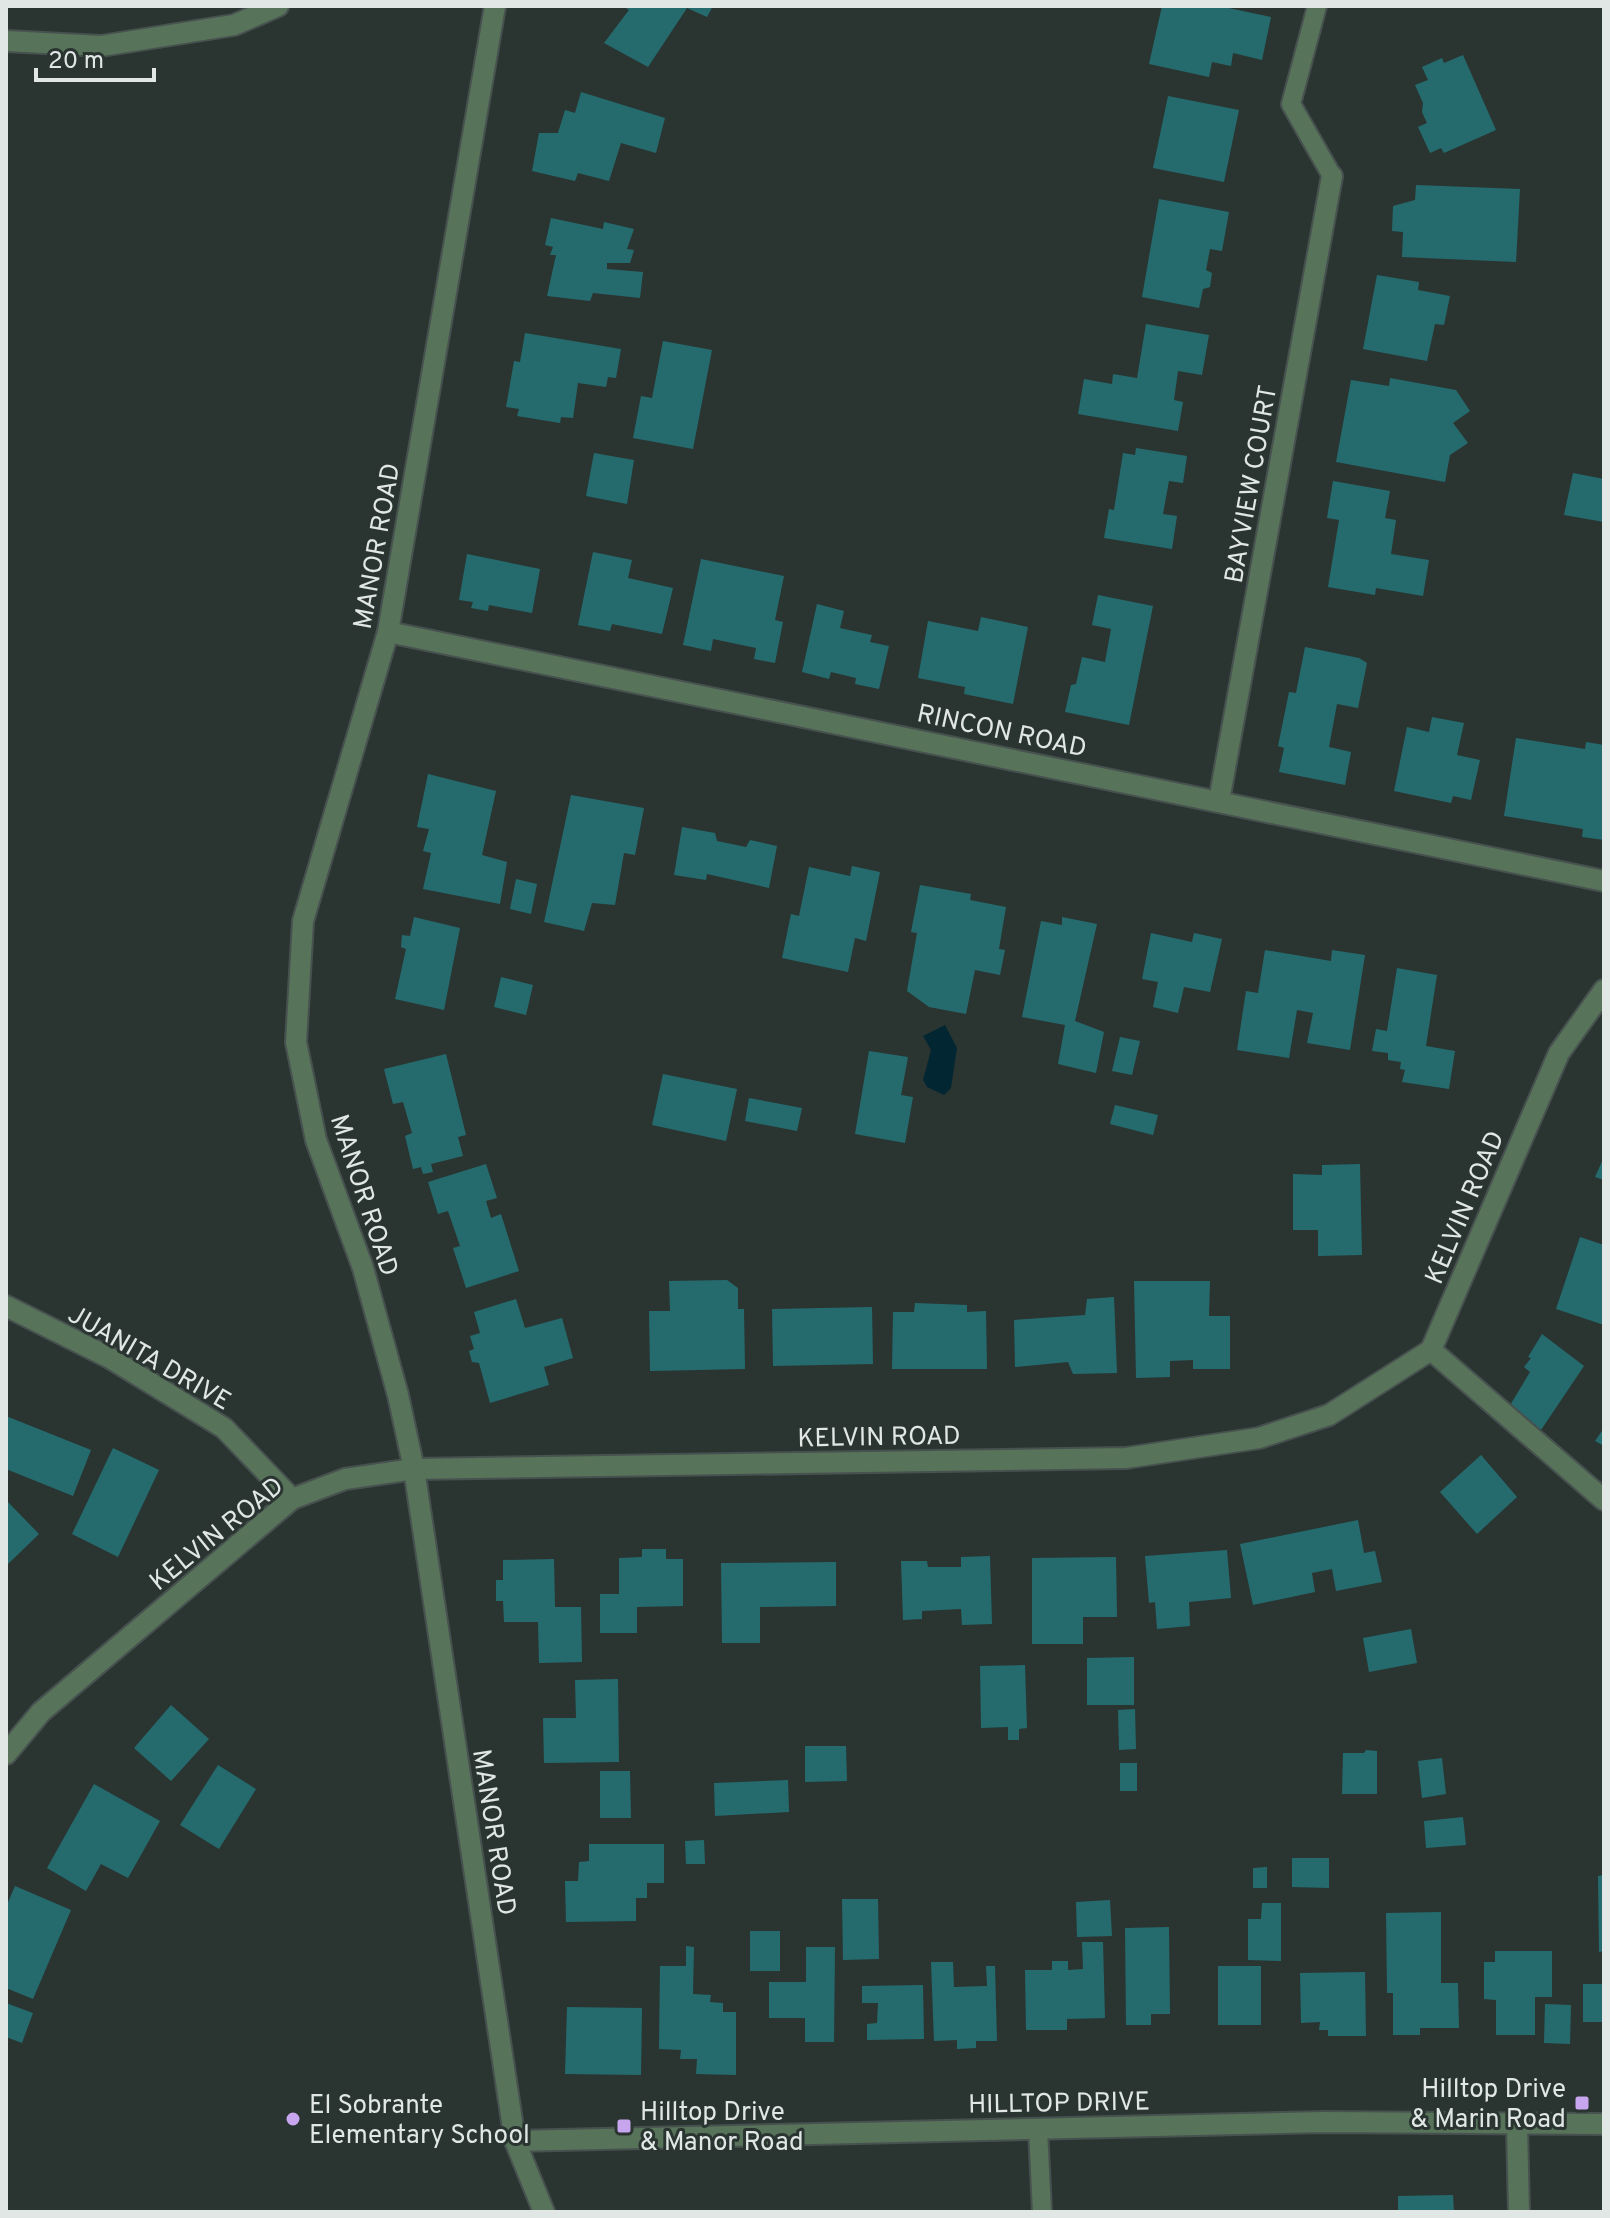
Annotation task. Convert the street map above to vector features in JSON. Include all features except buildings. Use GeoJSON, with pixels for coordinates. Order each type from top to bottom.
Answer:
{"type":"FeatureCollection","features":[{"type":"Feature","properties":{"kind":"street"},"geometry":{"type":"LineString","coordinates":[[6,41],[101,46],[234,25],[278,6]]}},
{"type":"Feature","properties":{"kind":"street","name":"MANOR ROAD"},"geometry":{"type":"LineString","coordinates":[[495,6],[388,632],[303,921],[296,1042],[316,1140],[363,1268],[398,1395],[414,1469],[515,2141],[544,2212]]}},
{"type":"Feature","properties":{"kind":"street","name":"BAYVIEW COURT"},"geometry":{"type":"LineString","coordinates":[[1219,801],[1332,176]]}},
{"type":"Feature","properties":{"kind":"street","name":"RINCON ROAD"},"geometry":{"type":"LineString","coordinates":[[388,632],[1604,881]]}},
{"type":"Feature","properties":{"kind":"street","name":"KELVIN ROAD"},"geometry":{"type":"LineString","coordinates":[[6,1754],[41,1712],[292,1499],[345,1479],[414,1469],[1126,1458],[1259,1438],[1329,1415],[1431,1350],[1559,1053],[1604,990]]}},
{"type":"Feature","properties":{"kind":"street","name":"JUANITA DRIVE"},"geometry":{"type":"LineString","coordinates":[[6,1306],[110,1358],[224,1428],[292,1499]]}},
{"type":"Feature","properties":{"kind":"street"},"geometry":{"type":"LineString","coordinates":[[1431,1350],[1604,1500]]}},
{"type":"Feature","properties":{"kind":"street","name":"HILLTOP DRIVE"},"geometry":{"type":"LineString","coordinates":[[515,2141],[1324,2122],[1604,2124]]}},
{"type":"Feature","properties":{"kind":"street"},"geometry":{"type":"LineString","coordinates":[[1517,2125],[1519,2212]]}},
{"type":"Feature","properties":{"kind":"lane"},"geometry":{"type":"LineString","coordinates":[[1317,6],[1291,104],[1332,176]]}},
{"type":"Feature","properties":{"kind":"lane"},"geometry":{"type":"LineString","coordinates":[[1038,2129],[1042,2212]]}},
{"type":"Feature","properties":{"kind":"water"},"geometry":{"type":"Polygon","coordinates":[[[945,1025],[957,1048],[951,1088],[944,1095],[927,1087],[923,1080],[931,1050],[923,1036],[945,1025]]]}},
{"type":"Feature","properties":{"kind":"place","name":"Hilltop Drive & Marin Road"},"geometry":{"type":"Point","coordinates":[1582,2103]}},
{"type":"Feature","properties":{"kind":"place","name":"El Sobrante Elementary School"},"geometry":{"type":"Point","coordinates":[293,2119]}},
{"type":"Feature","properties":{"kind":"place","name":"Hilltop Drive & Manor Road"},"geometry":{"type":"Point","coordinates":[624,2126]}}]}
